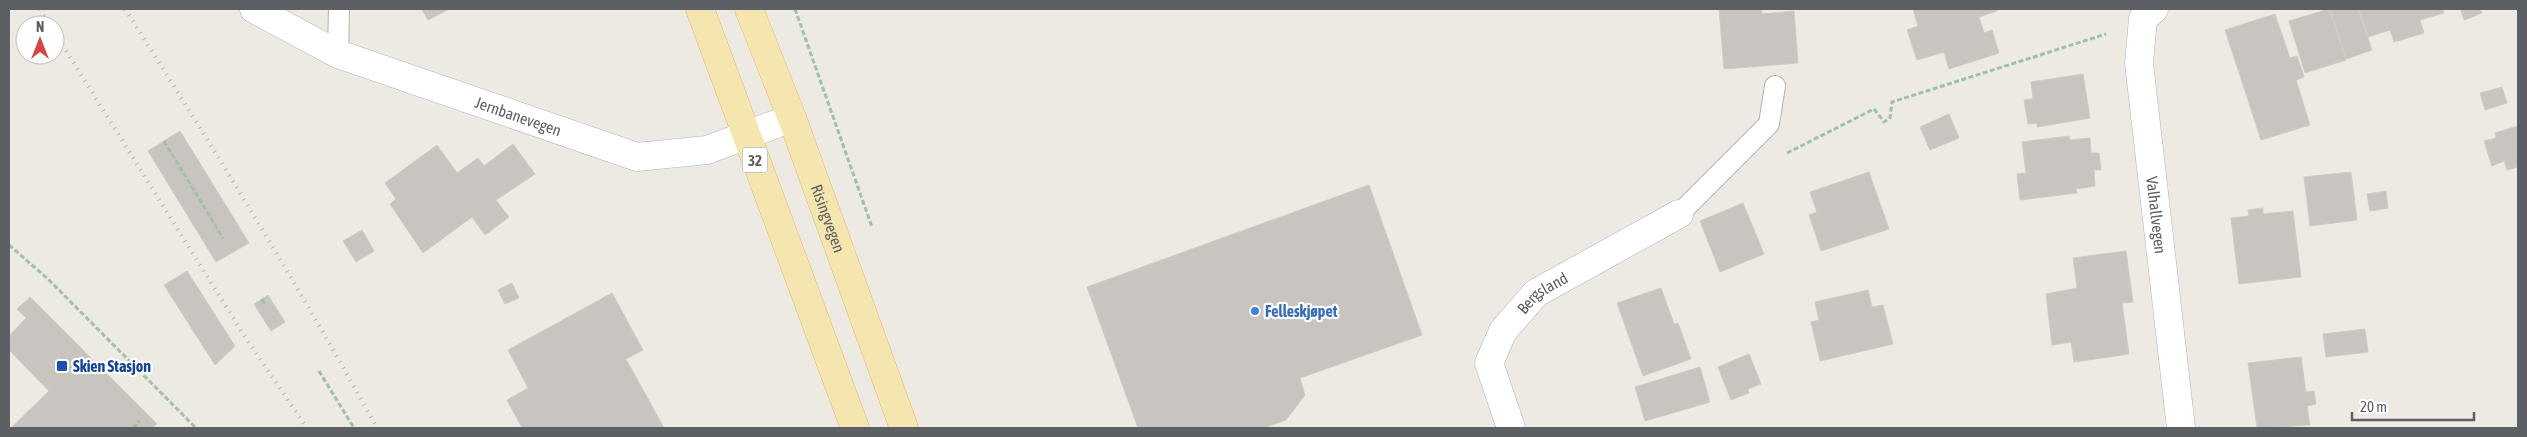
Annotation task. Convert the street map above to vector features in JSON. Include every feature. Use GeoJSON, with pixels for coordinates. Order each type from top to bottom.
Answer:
{"type":"FeatureCollection","features":[{"type":"Feature","properties":{"kind":"main road","name":"32"},"geometry":{"type":"LineString","coordinates":[[700,9],[855,428]]}},
{"type":"Feature","properties":{"kind":"main road","name":"Risingvegen"},"geometry":{"type":"LineString","coordinates":[[749,9],[792,118],[904,428]]}},
{"type":"Feature","properties":{"kind":"street","name":"Jernbanevegen"},"geometry":{"type":"LineString","coordinates":[[254,9],[338,54],[637,157],[707,150],[792,118]]}},
{"type":"Feature","properties":{"kind":"street","name":"Valhallvegen"},"geometry":{"type":"LineString","coordinates":[[2148,14],[2139,62],[2181,428]]}},
{"type":"Feature","properties":{"kind":"street","name":"Bergsland"},"geometry":{"type":"LineString","coordinates":[[1511,428],[1489,363],[1503,331],[1536,293],[1679,214]]}},
{"type":"Feature","properties":{"kind":"lane"},"geometry":{"type":"LineString","coordinates":[[338,9],[338,54]]}},
{"type":"Feature","properties":{"kind":"lane"},"geometry":{"type":"LineString","coordinates":[[1679,214],[1769,124],[1775,86]]}},
{"type":"Feature","properties":{"kind":"path"},"geometry":{"type":"LineString","coordinates":[[795,9],[873,230]]}},
{"type":"Feature","properties":{"kind":"path"},"geometry":{"type":"LineString","coordinates":[[1781,156],[1874,109],[1884,122],[1890,118],[1892,102],[2111,32],[2148,14]]}},
{"type":"Feature","properties":{"kind":"path"},"geometry":{"type":"LineString","coordinates":[[164,141],[223,238]]}},
{"type":"Feature","properties":{"kind":"path"},"geometry":{"type":"LineString","coordinates":[[9,245],[48,280],[196,428]]}},
{"type":"Feature","properties":{"kind":"path"},"geometry":{"type":"LineString","coordinates":[[262,298],[263,304]]}},
{"type":"Feature","properties":{"kind":"path"},"geometry":{"type":"LineString","coordinates":[[318,371],[354,428]]}},
{"type":"Feature","properties":{"kind":"path"},"geometry":{"type":"LineString","coordinates":[[133,428],[140,421]]}},
{"type":"Feature","properties":{"kind":"building"},"geometry":{"type":"Polygon","coordinates":[[[422,9],[449,9],[428,20],[422,9]]]}},
{"type":"Feature","properties":{"kind":"building"},"geometry":{"type":"Polygon","coordinates":[[[1719,9],[1761,9],[1762,14],[1794,11],[1798,63],[1724,69],[1719,9]]]}},
{"type":"Feature","properties":{"kind":"building"},"geometry":{"type":"Polygon","coordinates":[[[1913,9],[1996,9],[1997,11],[1979,17],[1984,33],[1992,30],[1999,53],[1949,69],[1944,52],[1917,60],[1907,30],[1918,26],[1913,9]]]}},
{"type":"Feature","properties":{"kind":"building"},"geometry":{"type":"Polygon","coordinates":[[[2329,9],[2346,60],[2305,73],[2289,21],[2329,9]]]}},
{"type":"Feature","properties":{"kind":"building"},"geometry":{"type":"Polygon","coordinates":[[[2330,9],[2358,9],[2372,50],[2346,59],[2330,9]]]}},
{"type":"Feature","properties":{"kind":"building"},"geometry":{"type":"Polygon","coordinates":[[[2359,9],[2442,9],[2444,13],[2420,20],[2424,33],[2394,42],[2390,30],[2368,37],[2359,9]]]}},
{"type":"Feature","properties":{"kind":"building"},"geometry":{"type":"Polygon","coordinates":[[[2461,9],[2480,9],[2482,13],[2464,20],[2461,9]]]}},
{"type":"Feature","properties":{"kind":"building"},"geometry":{"type":"Polygon","coordinates":[[[2275,14],[2290,58],[2297,56],[2304,77],[2296,80],[2310,125],[2261,140],[2225,30],[2275,14]]]}},
{"type":"Feature","properties":{"kind":"building"},"geometry":{"type":"Polygon","coordinates":[[[2083,74],[2090,118],[2037,127],[2037,123],[2028,124],[2024,100],[2033,99],[2031,82],[2083,74]]]}},
{"type":"Feature","properties":{"kind":"building"},"geometry":{"type":"Polygon","coordinates":[[[2502,87],[2507,103],[2485,110],[2480,93],[2502,87]]]}},
{"type":"Feature","properties":{"kind":"building"},"geometry":{"type":"Polygon","coordinates":[[[1949,114],[1959,138],[1930,150],[1920,127],[1949,114]]]}},
{"type":"Feature","properties":{"kind":"building"},"geometry":{"type":"Polygon","coordinates":[[[2518,126],[2518,167],[2507,170],[2504,161],[2492,166],[2484,141],[2496,138],[2495,133],[2518,126]]]}},
{"type":"Feature","properties":{"kind":"building"},"geometry":{"type":"Polygon","coordinates":[[[180,131],[249,243],[216,262],[148,151],[180,131]]]}},
{"type":"Feature","properties":{"kind":"building"},"geometry":{"type":"Polygon","coordinates":[[[2069,136],[2070,140],[2090,138],[2091,153],[2099,153],[2101,170],[2094,170],[2095,186],[2076,189],[2077,193],[2020,200],[2017,174],[2026,173],[2022,142],[2069,136]]]}},
{"type":"Feature","properties":{"kind":"building"},"geometry":{"type":"Polygon","coordinates":[[[513,144],[535,174],[496,200],[509,217],[485,235],[472,217],[423,253],[390,204],[396,199],[385,183],[437,145],[457,173],[478,158],[484,166],[513,144]]]}},
{"type":"Feature","properties":{"kind":"building"},"geometry":{"type":"Polygon","coordinates":[[[1869,172],[1889,229],[1821,251],[1809,215],[1817,212],[1810,192],[1869,172]]]}},
{"type":"Feature","properties":{"kind":"building"},"geometry":{"type":"Polygon","coordinates":[[[2351,172],[2357,220],[2310,226],[2304,177],[2351,172]]]}},
{"type":"Feature","properties":{"kind":"building","name":"Felleskjøpet"},"geometry":{"type":"Polygon","coordinates":[[[1369,185],[1422,335],[1300,378],[1305,395],[1286,420],[1263,428],[1138,428],[1087,287],[1369,185]]]}},
{"type":"Feature","properties":{"kind":"building"},"geometry":{"type":"Polygon","coordinates":[[[2386,191],[2388,208],[2370,211],[2367,194],[2386,191]]]}},
{"type":"Feature","properties":{"kind":"building"},"geometry":{"type":"Polygon","coordinates":[[[1743,203],[1764,254],[1720,272],[1700,221],[1743,203]]]}},
{"type":"Feature","properties":{"kind":"building"},"geometry":{"type":"Polygon","coordinates":[[[2263,208],[2263,214],[2293,211],[2301,277],[2239,284],[2231,218],[2249,216],[2248,210],[2263,208]]]}},
{"type":"Feature","properties":{"kind":"building"},"geometry":{"type":"Polygon","coordinates":[[[362,230],[374,251],[356,262],[343,241],[362,230]]]}},
{"type":"Feature","properties":{"kind":"building"},"geometry":{"type":"Polygon","coordinates":[[[2126,251],[2133,302],[2122,303],[2129,354],[2074,362],[2071,342],[2052,345],[2046,294],[2077,288],[2073,258],[2126,251]]]}},
{"type":"Feature","properties":{"kind":"building"},"geometry":{"type":"Polygon","coordinates":[[[187,271],[235,346],[215,365],[164,285],[187,271]]]}},
{"type":"Feature","properties":{"kind":"building"},"geometry":{"type":"Polygon","coordinates":[[[512,283],[519,298],[505,304],[498,290],[512,283]]]}},
{"type":"Feature","properties":{"kind":"building"},"geometry":{"type":"Polygon","coordinates":[[[1661,288],[1674,324],[1678,323],[1691,359],[1643,376],[1617,303],[1661,288]]]}},
{"type":"Feature","properties":{"kind":"building"},"geometry":{"type":"Polygon","coordinates":[[[1868,290],[1872,307],[1883,305],[1893,344],[1820,361],[1811,322],[1819,320],[1815,302],[1868,290]]]}},
{"type":"Feature","properties":{"kind":"building"},"geometry":{"type":"Polygon","coordinates":[[[612,293],[643,350],[626,359],[664,428],[522,428],[507,400],[528,388],[508,350],[612,293]]]}},
{"type":"Feature","properties":{"kind":"building"},"geometry":{"type":"Polygon","coordinates":[[[268,295],[285,322],[271,331],[254,304],[268,295]]]}},
{"type":"Feature","properties":{"kind":"building","name":"Skien Stasjon"},"geometry":{"type":"Polygon","coordinates":[[[30,297],[157,424],[152,428],[11,428],[49,391],[9,350],[9,336],[26,318],[17,309],[30,297]]]}},
{"type":"Feature","properties":{"kind":"building"},"geometry":{"type":"Polygon","coordinates":[[[2365,329],[2368,352],[2326,357],[2323,334],[2365,329]]]}},
{"type":"Feature","properties":{"kind":"building"},"geometry":{"type":"Polygon","coordinates":[[[1749,354],[1761,384],[1748,389],[1749,393],[1731,400],[1718,367],[1749,354]]]}},
{"type":"Feature","properties":{"kind":"building"},"geometry":{"type":"Polygon","coordinates":[[[2301,357],[2306,392],[2314,391],[2316,404],[2307,406],[2310,425],[2257,428],[2248,363],[2301,357]]]}},
{"type":"Feature","properties":{"kind":"building"},"geometry":{"type":"Polygon","coordinates":[[[1700,367],[1710,402],[1645,421],[1635,387],[1700,367]]]}},
{"type":"Feature","properties":{"kind":"railway"},"geometry":{"type":"LineString","coordinates":[[40,9],[44,15]]}},
{"type":"Feature","properties":{"kind":"railway"},"geometry":{"type":"LineString","coordinates":[[125,9],[254,217],[317,322],[377,428]]}},
{"type":"Feature","properties":{"kind":"railway"},"geometry":{"type":"LineString","coordinates":[[65,49],[245,337],[307,428]]}},
{"type":"Feature","properties":{"kind":"place","name":"Felleskjøpet"},"geometry":{"type":"Point","coordinates":[1255,311]}},
{"type":"Feature","properties":{"kind":"place","name":"Skien Stasjon"},"geometry":{"type":"Point","coordinates":[62,366]}}]}
